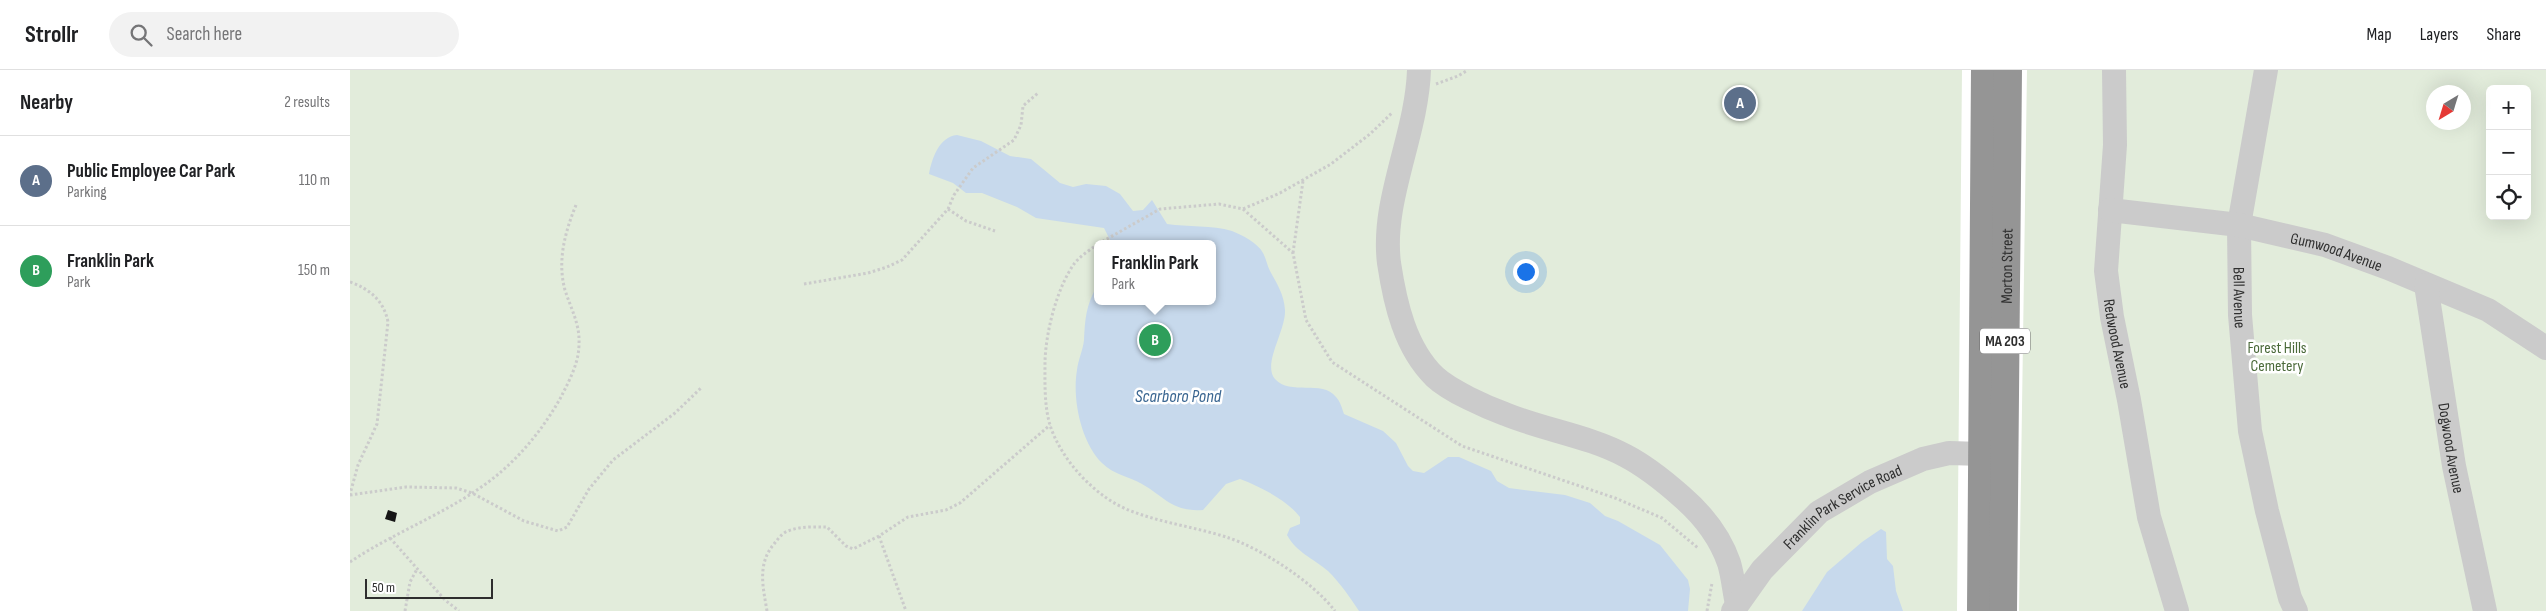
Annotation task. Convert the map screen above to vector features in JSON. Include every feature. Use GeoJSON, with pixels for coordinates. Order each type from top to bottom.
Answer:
{"type":"FeatureCollection","features":[{"type":"Feature","properties":{"kind":"highway","name":"Morton Street"},"geometry":{"type":"LineString","coordinates":[[1981,611],[1985,70]]}},
{"type":"Feature","properties":{"kind":"highway","name":"Morton Street"},"geometry":{"type":"LineString","coordinates":[[2003,611],[2008,70]]}},
{"type":"Feature","properties":{"kind":"street","name":"Redwood Avenue"},"geometry":{"type":"LineString","coordinates":[[2114,70],[2115,145],[2106,271],[2112,317],[2129,400],[2149,517],[2177,611]]}},
{"type":"Feature","properties":{"kind":"street","name":"Bell Avenue"},"geometry":{"type":"LineString","coordinates":[[2266,70],[2239,225],[2240,315],[2250,431],[2266,511],[2290,598],[2296,611]]}},
{"type":"Feature","properties":{"kind":"street"},"geometry":{"type":"LineString","coordinates":[[1419,79],[1409,140],[1394,191],[1389,261],[1397,303],[1408,336],[1421,361],[1436,378],[1481,405],[1534,426],[1571,435],[1625,455],[1656,474],[1694,508],[1720,543],[1729,564],[1735,607]]}},
{"type":"Feature","properties":{"kind":"street","name":"Gumwood Avenue"},"geometry":{"type":"LineString","coordinates":[[2110,210],[2239,225],[2325,245],[2388,268],[2488,310],[2546,348]]}},
{"type":"Feature","properties":{"kind":"street","name":"Dogwood Avenue"},"geometry":{"type":"LineString","coordinates":[[2426,285],[2454,466],[2485,611]]}},
{"type":"Feature","properties":{"kind":"street","name":"Franklin Park Service Road"},"geometry":{"type":"LineString","coordinates":[[1735,607],[1762,570],[1819,512],[1870,482],[1923,459],[1949,453],[1982,454]]}},
{"type":"Feature","properties":{"kind":"path"},"geometry":{"type":"LineString","coordinates":[[1102,240],[1160,209],[1218,204],[1242,208],[1303,180],[1331,164],[1370,134],[1419,79],[1444,82],[1468,70]]}},
{"type":"Feature","properties":{"kind":"path"},"geometry":{"type":"LineString","coordinates":[[804,284],[868,272],[895,264],[910,252],[948,209],[973,168],[1014,140],[1019,130],[1023,106],[1038,93]]}},
{"type":"Feature","properties":{"kind":"path"},"geometry":{"type":"LineString","coordinates":[[1293,253],[1303,180]]}},
{"type":"Feature","properties":{"kind":"path"},"geometry":{"type":"LineString","coordinates":[[350,562],[472,493],[504,469],[544,424],[565,390],[576,364],[579,332],[563,282],[562,270],[565,235],[576,205]]}},
{"type":"Feature","properties":{"kind":"path"},"geometry":{"type":"LineString","coordinates":[[948,209],[966,221],[994,231]]}},
{"type":"Feature","properties":{"kind":"path"},"geometry":{"type":"LineString","coordinates":[[1094,247],[1075,263],[1056,302],[1045,343],[1045,389],[1050,425],[1067,459],[1099,493],[1130,511],[1228,538],[1256,550],[1286,568],[1329,603],[1335,611]]}},
{"type":"Feature","properties":{"kind":"path"},"geometry":{"type":"LineString","coordinates":[[350,282],[377,297],[384,307],[388,322],[377,424],[358,465],[350,494],[406,486],[448,487],[472,493],[524,521],[551,530],[564,529],[571,521],[589,489],[614,460],[675,413],[701,388]]}},
{"type":"Feature","properties":{"kind":"path"},"geometry":{"type":"LineString","coordinates":[[766,611],[762,586],[764,559],[780,537],[788,531],[803,527],[827,526],[846,546],[853,549],[879,536],[908,517],[946,510],[960,503],[1050,425]]}},
{"type":"Feature","properties":{"kind":"path"},"geometry":{"type":"LineString","coordinates":[[879,536],[906,611]]}},
{"type":"Feature","properties":{"kind":"path"},"geometry":{"type":"LineString","coordinates":[[390,538],[445,600],[459,611]]}},
{"type":"Feature","properties":{"kind":"path"},"geometry":{"type":"LineString","coordinates":[[405,611],[410,582],[417,569]]}},
{"type":"Feature","properties":{"kind":"green space"},"geometry":{"type":"Polygon","coordinates":[[[350,70],[1962,70],[1957,611],[350,611],[350,70]]]}},
{"type":"Feature","properties":{"kind":"green space","name":"Forest Hills Cemetery"},"geometry":{"type":"Polygon","coordinates":[[[2027,70],[2546,70],[2546,611],[2019,611],[2027,70]]]}},
{"type":"Feature","properties":{"kind":"water","name":"Scarboro Pond"},"geometry":{"type":"Polygon","coordinates":[[[957,135],[981,141],[1010,156],[1031,159],[1060,183],[1073,187],[1086,184],[1106,186],[1120,194],[1133,211],[1143,210],[1152,200],[1167,224],[1224,229],[1249,240],[1261,249],[1280,289],[1284,304],[1282,328],[1271,365],[1275,379],[1281,384],[1289,386],[1323,389],[1330,392],[1339,401],[1344,414],[1383,431],[1396,443],[1408,466],[1413,471],[1424,473],[1448,457],[1459,457],[1491,471],[1497,481],[1509,488],[1565,495],[1590,503],[1605,516],[1618,521],[1660,545],[1688,580],[1690,589],[1688,611],[1359,611],[1341,585],[1328,571],[1300,551],[1291,541],[1287,535],[1290,528],[1300,524],[1300,517],[1288,505],[1273,495],[1240,479],[1226,484],[1203,510],[1184,509],[1170,503],[1142,484],[1111,470],[1102,463],[1089,444],[1077,407],[1076,381],[1078,362],[1083,344],[1087,312],[1093,293],[1094,291],[1094,305],[1216,305],[1216,240],[1110,240],[1104,228],[1036,218],[1017,207],[982,193],[966,193],[953,183],[929,174],[937,149],[945,140],[957,135]]]}},
{"type":"Feature","properties":{"kind":"water"},"geometry":{"type":"Polygon","coordinates":[[[1881,529],[1886,532],[1887,559],[1893,566],[1896,591],[1903,611],[1802,611],[1827,572],[1862,542],[1881,529]]]}},
{"type":"Feature","properties":{"kind":"building"},"geometry":{"type":"Polygon","coordinates":[[[388,510],[397,513],[395,522],[385,519],[388,510]]]}},
{"type":"Feature","properties":{"kind":"place","name":"Public Employee Car Park"},"geometry":{"type":"Point","coordinates":[1740,103]}},
{"type":"Feature","properties":{"kind":"place","name":"Franklin Park"},"geometry":{"type":"Point","coordinates":[1155,340]}}]}
